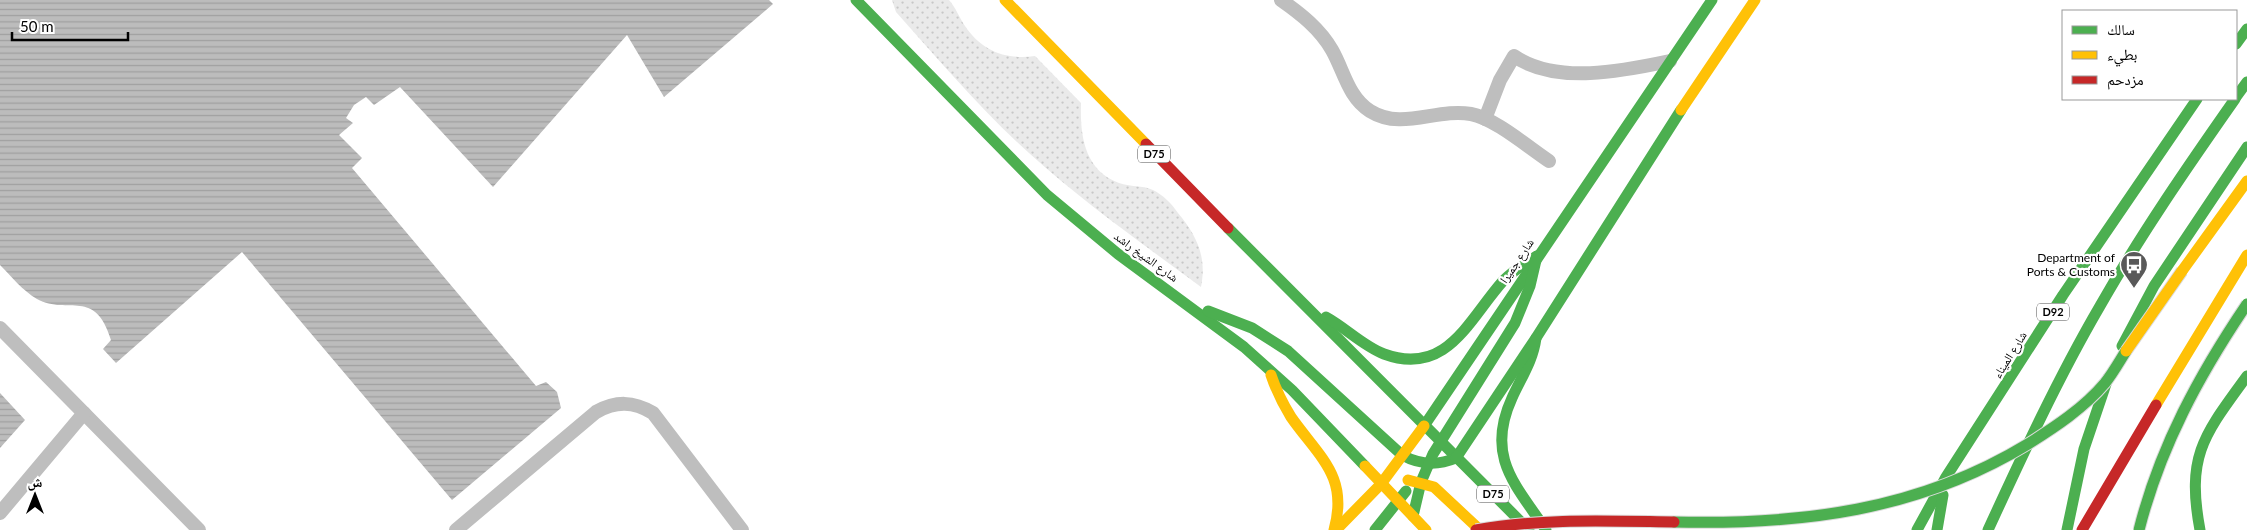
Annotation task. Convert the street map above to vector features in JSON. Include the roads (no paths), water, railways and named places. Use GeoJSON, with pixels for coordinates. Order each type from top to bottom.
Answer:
{"type":"FeatureCollection","features":[{"type":"Feature","properties":{"kind":"main road","name":"شارع الشيخ راشد"},"geometry":{"type":"LineString","coordinates":[[856,0],[1047,195],[1118,254],[1244,346],[1268,368],[1381,484],[1398,502],[1410,520],[1426,530]]}},
{"type":"Feature","properties":{"kind":"main road","name":"D75"},"geometry":{"type":"LineString","coordinates":[[1005,0],[1305,307],[1529,530]]}},
{"type":"Feature","properties":{"kind":"main road","name":"شارع جميرا"},"geometry":{"type":"LineString","coordinates":[[1335,530],[1381,484],[1424,426],[1537,256],[1712,0]]}},
{"type":"Feature","properties":{"kind":"main road"},"geometry":{"type":"LineString","coordinates":[[1410,520],[1456,458],[1536,338],[1659,143],[1755,0]]}},
{"type":"Feature","properties":{"kind":"main road"},"geometry":{"type":"LineString","coordinates":[[879,5],[908,54]]}},
{"type":"Feature","properties":{"kind":"main road"},"geometry":{"type":"LineString","coordinates":[[2237,43],[2247,29]]}},
{"type":"Feature","properties":{"kind":"main road"},"geometry":{"type":"LineString","coordinates":[[2237,95],[2247,82]]}},
{"type":"Feature","properties":{"kind":"main road","name":"شارع الميناء"},"geometry":{"type":"LineString","coordinates":[[1917,530],[1946,477],[2124,203],[2196,100]]}},
{"type":"Feature","properties":{"kind":"main road"},"geometry":{"type":"LineString","coordinates":[[1988,530],[2038,420],[2083,335],[2152,221],[2234,100]]}},
{"type":"Feature","properties":{"kind":"main road"},"geometry":{"type":"LineString","coordinates":[[2067,530],[2084,449],[2121,349],[2154,286],[2247,147]]}},
{"type":"Feature","properties":{"kind":"main road"},"geometry":{"type":"LineString","coordinates":[[1476,530],[1526,521],[1760,522],[1842,514],[1922,495],[1970,477],[2019,450],[2063,420],[2105,382],[2247,182]]}},
{"type":"Feature","properties":{"kind":"main road"},"geometry":{"type":"LineString","coordinates":[[2082,530],[2182,360],[2247,255]]}},
{"type":"Feature","properties":{"kind":"main road"},"geometry":{"type":"LineString","coordinates":[[1305,307],[1338,323],[1385,354],[1404,359],[1425,357],[1441,352],[1455,343],[1502,283],[1524,264],[1537,256]]}},
{"type":"Feature","properties":{"kind":"main road"},"geometry":{"type":"LineString","coordinates":[[1410,520],[1416,481],[1423,464],[1440,442],[1511,332],[1528,296],[1537,256]]}},
{"type":"Feature","properties":{"kind":"main road"},"geometry":{"type":"LineString","coordinates":[[2139,530],[2149,493],[2174,426],[2209,361],[2247,304]]}},
{"type":"Feature","properties":{"kind":"main road"},"geometry":{"type":"LineString","coordinates":[[1193,307],[1234,319],[1271,338],[1402,455],[1423,464],[1437,464],[1456,458]]}},
{"type":"Feature","properties":{"kind":"main road"},"geometry":{"type":"LineString","coordinates":[[2182,360],[2247,318]]}},
{"type":"Feature","properties":{"kind":"main road"},"geometry":{"type":"LineString","coordinates":[[1536,338],[1531,363],[1507,412],[1502,437],[1503,450],[1513,483],[1546,530]]}},
{"type":"Feature","properties":{"kind":"main road"},"geometry":{"type":"LineString","coordinates":[[1268,368],[1284,405],[1333,473],[1339,499],[1335,530]]}},
{"type":"Feature","properties":{"kind":"main road"},"geometry":{"type":"LineString","coordinates":[[2200,530],[2194,488],[2197,458],[2208,434],[2247,376]]}},
{"type":"Feature","properties":{"kind":"main road"},"geometry":{"type":"LineString","coordinates":[[1423,464],[1424,426]]}},
{"type":"Feature","properties":{"kind":"main road"},"geometry":{"type":"LineString","coordinates":[[1937,530],[1946,477]]}},
{"type":"Feature","properties":{"kind":"main road"},"geometry":{"type":"LineString","coordinates":[[1381,484],[1391,481],[1440,480]]}},
{"type":"Feature","properties":{"kind":"main road"},"geometry":{"type":"LineString","coordinates":[[1440,480],[1480,530]]}},
{"type":"Feature","properties":{"kind":"main road"},"geometry":{"type":"LineString","coordinates":[[1375,530],[1416,481]]}},
{"type":"Feature","properties":{"kind":"street"},"geometry":{"type":"LineString","coordinates":[[1281,0],[1302,15],[1323,37],[1339,62],[1354,96],[1370,111],[1390,119],[1401,120],[1461,114],[1485,119],[1549,161]]}},
{"type":"Feature","properties":{"kind":"street"},"geometry":{"type":"LineString","coordinates":[[1485,119],[1497,86],[1514,56],[1525,64],[1559,71],[1605,73],[1635,69],[1670,61]]}},
{"type":"Feature","properties":{"kind":"street"},"geometry":{"type":"LineString","coordinates":[[0,328],[199,530]]}},
{"type":"Feature","properties":{"kind":"street"},"geometry":{"type":"LineString","coordinates":[[456,530],[596,412],[606,406],[618,403],[642,407],[653,413],[742,530]]}},
{"type":"Feature","properties":{"kind":"street"},"geometry":{"type":"LineString","coordinates":[[0,512],[84,413]]}},
{"type":"Feature","properties":{"kind":"place","name":"Department of Ports & Customs"},"geometry":{"type":"Point","coordinates":[2134,289]}}]}
